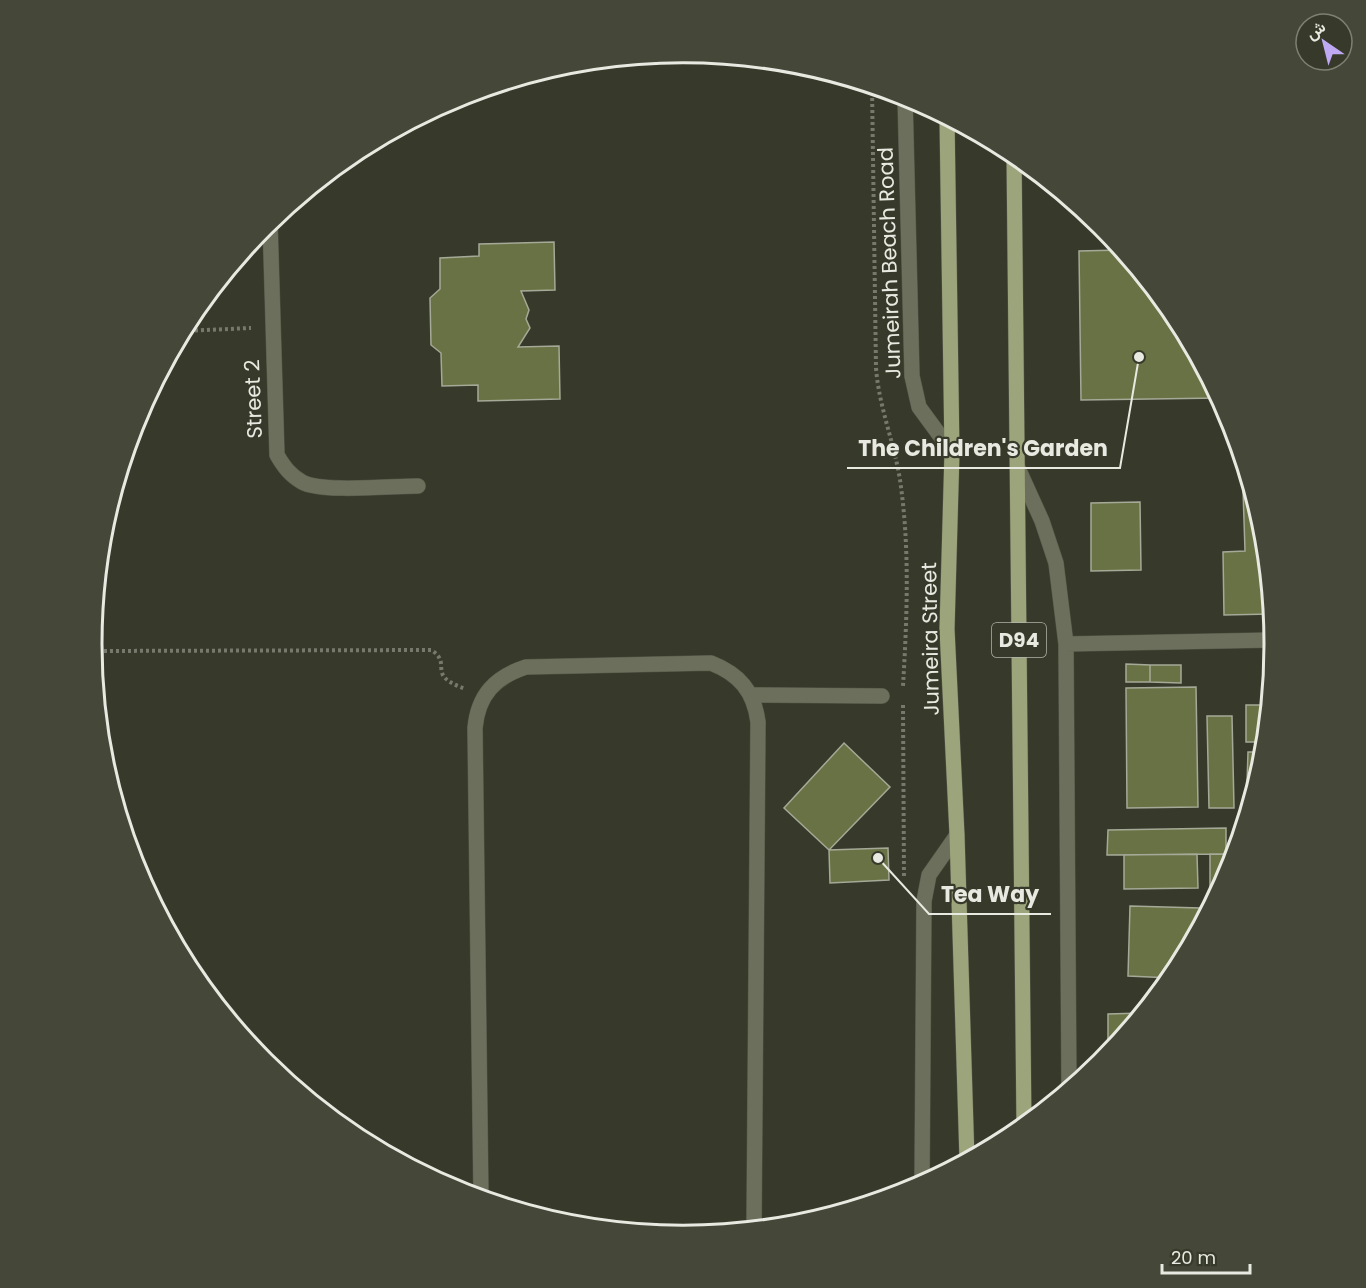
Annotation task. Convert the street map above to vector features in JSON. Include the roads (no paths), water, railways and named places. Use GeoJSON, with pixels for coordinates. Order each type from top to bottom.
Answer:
{"type":"FeatureCollection","features":[{"type":"Feature","properties":{"kind":"main road","name":"Jumeira Street"},"geometry":{"type":"LineString","coordinates":[[947,127],[952,452],[947,629],[957,835],[967,1150]]}},
{"type":"Feature","properties":{"kind":"main road","name":"D94"},"geometry":{"type":"LineString","coordinates":[[1014,167],[1024,1114]]}},
{"type":"Feature","properties":{"kind":"street","name":"Jumeirah Beach Road"},"geometry":{"type":"LineString","coordinates":[[905,107],[912,376],[919,407],[952,452]]}},
{"type":"Feature","properties":{"kind":"street","name":"Street 2"},"geometry":{"type":"LineString","coordinates":[[270,235],[274,435],[277,455],[288,472],[304,484],[324,487],[418,486]]}},
{"type":"Feature","properties":{"kind":"street"},"geometry":{"type":"LineString","coordinates":[[1018,468],[1042,521],[1056,563],[1066,644],[1069,1078]]}},
{"type":"Feature","properties":{"kind":"street"},"geometry":{"type":"LineString","coordinates":[[1066,644],[1264,640]]}},
{"type":"Feature","properties":{"kind":"street"},"geometry":{"type":"LineString","coordinates":[[481,1188],[475,728],[477,711],[484,694],[495,682],[510,672],[526,667],[711,663],[727,670],[741,681],[751,695],[758,722],[754,1221]]}},
{"type":"Feature","properties":{"kind":"street"},"geometry":{"type":"LineString","coordinates":[[751,695],[882,696]]}},
{"type":"Feature","properties":{"kind":"street"},"geometry":{"type":"LineString","coordinates":[[922,1173],[924,901],[929,875],[957,835]]}},
{"type":"Feature","properties":{"kind":"place","name":"The Children's Garden"},"geometry":{"type":"Point","coordinates":[1139,357]}},
{"type":"Feature","properties":{"kind":"place","name":"Tea Way"},"geometry":{"type":"Point","coordinates":[878,858]}}]}
